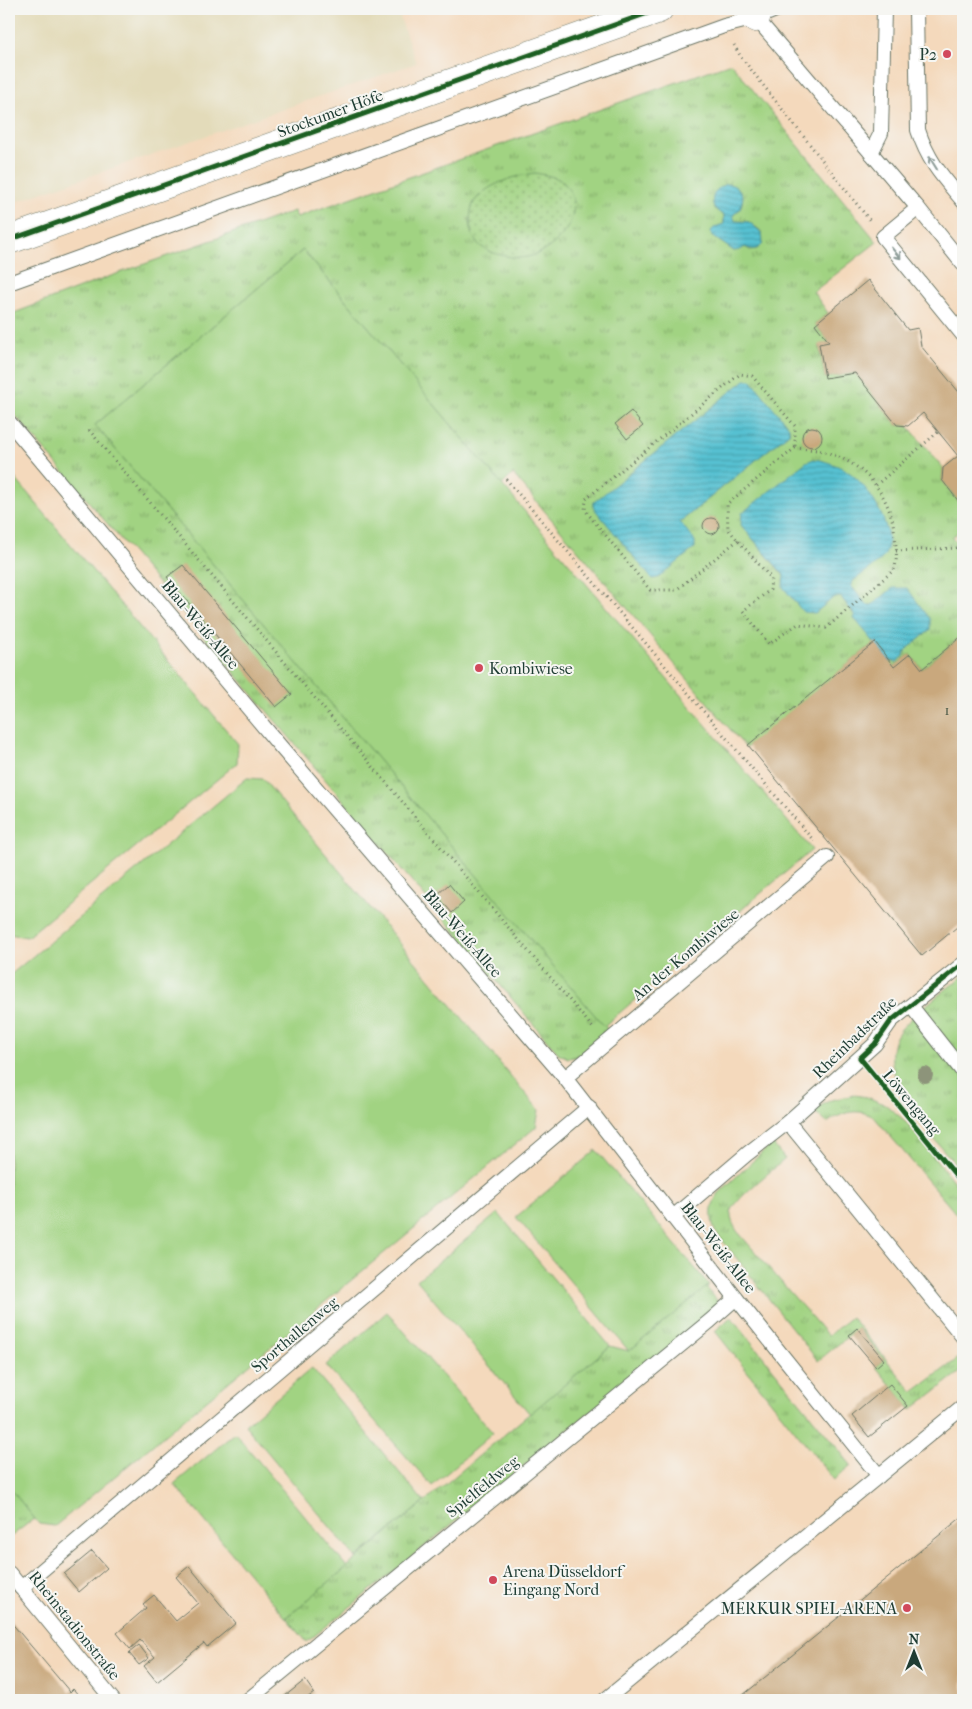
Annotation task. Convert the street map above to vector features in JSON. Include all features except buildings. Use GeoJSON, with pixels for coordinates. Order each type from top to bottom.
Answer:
{"type":"FeatureCollection","features":[{"type":"Feature","properties":{"kind":"street","name":"Stockumer Höfe"},"geometry":{"type":"LineString","coordinates":[[9,240],[612,17],[659,9]]}},
{"type":"Feature","properties":{"kind":"lane"},"geometry":{"type":"LineString","coordinates":[[870,153],[881,133],[884,9]]}},
{"type":"Feature","properties":{"kind":"lane"},"geometry":{"type":"LineString","coordinates":[[916,9],[918,130],[924,148],[934,167],[963,201]]}},
{"type":"Feature","properties":{"kind":"lane"},"geometry":{"type":"LineString","coordinates":[[9,283],[761,12],[870,153],[963,264]]}},
{"type":"Feature","properties":{"kind":"lane"},"geometry":{"type":"LineString","coordinates":[[918,208],[883,237],[963,335]]}},
{"type":"Feature","properties":{"kind":"lane","name":"Blau-Weiß-Allee"},"geometry":{"type":"LineString","coordinates":[[9,422],[280,746],[589,1107],[736,1298],[879,1476]]}},
{"type":"Feature","properties":{"kind":"lane","name":"An der Kombiwiese"},"geometry":{"type":"LineString","coordinates":[[565,1078],[827,857]]}},
{"type":"Feature","properties":{"kind":"lane","name":"Rheinbadstraße"},"geometry":{"type":"LineString","coordinates":[[672,1216],[788,1122],[875,1044],[891,1021],[963,964]]}},
{"type":"Feature","properties":{"kind":"lane"},"geometry":{"type":"LineString","coordinates":[[911,1006],[963,1072]]}},
{"type":"Feature","properties":{"kind":"lane","name":"Sporthallenweg"},"geometry":{"type":"LineString","coordinates":[[21,1588],[589,1107]]}},
{"type":"Feature","properties":{"kind":"lane"},"geometry":{"type":"LineString","coordinates":[[788,1122],[963,1337]]}},
{"type":"Feature","properties":{"kind":"lane","name":"Spielfeldweg"},"geometry":{"type":"LineString","coordinates":[[248,1700],[736,1298]]}},
{"type":"Feature","properties":{"kind":"lane"},"geometry":{"type":"LineString","coordinates":[[606,1700],[963,1407]]}},
{"type":"Feature","properties":{"kind":"lane","name":"Rheinstadionstraße"},"geometry":{"type":"LineString","coordinates":[[9,1572],[114,1700]]}},
{"type":"Feature","properties":{"kind":"path"},"geometry":{"type":"LineString","coordinates":[[724,26],[741,57],[883,237]]}},
{"type":"Feature","properties":{"kind":"path"},"geometry":{"type":"LineString","coordinates":[[738,540],[676,590],[650,590],[585,510],[586,499],[740,374],[752,376],[795,426],[795,448]]}},
{"type":"Feature","properties":{"kind":"path"},"geometry":{"type":"LineString","coordinates":[[89,430],[606,1044]]}},
{"type":"Feature","properties":{"kind":"path"},"geometry":{"type":"LineString","coordinates":[[876,485],[938,432]]}},
{"type":"Feature","properties":{"kind":"path"},"geometry":{"type":"LineString","coordinates":[[795,448],[824,451],[848,461],[860,469],[876,485],[886,500],[894,528],[896,564],[894,570],[826,628],[798,624],[769,644],[743,611],[770,590],[770,578],[728,529],[727,504],[795,448]]}},
{"type":"Feature","properties":{"kind":"path"},"geometry":{"type":"LineString","coordinates":[[506,479],[827,857]]}},
{"type":"Feature","properties":{"kind":"path"},"geometry":{"type":"LineString","coordinates":[[896,551],[957,548]]}},
{"type":"Feature","properties":{"kind":"shaded area"},"geometry":{"type":"Polygon","coordinates":[[[9,9],[397,9],[416,63],[9,204],[9,9]]]}},
{"type":"Feature","properties":{"kind":"green space"},"geometry":{"type":"Polygon","coordinates":[[[731,63],[877,242],[813,292],[828,313],[815,324],[829,342],[819,345],[825,378],[855,373],[897,425],[908,426],[943,468],[942,480],[963,507],[963,528],[952,537],[963,551],[963,635],[922,669],[910,654],[894,667],[890,661],[897,662],[904,656],[905,651],[930,630],[893,588],[872,605],[867,605],[851,586],[852,582],[884,556],[741,525],[815,613],[834,596],[841,597],[855,616],[854,618],[875,642],[746,748],[513,474],[502,485],[303,250],[95,425],[610,1032],[578,1057],[568,1058],[558,1053],[9,408],[9,315],[111,276],[294,211],[297,217],[731,63]],[[739,189],[712,202],[716,210],[724,215],[724,224],[715,227],[712,231],[712,236],[734,251],[745,247],[750,250],[757,249],[761,231],[749,222],[737,222],[734,219],[733,215],[742,203],[739,189]],[[789,427],[680,522],[789,433],[789,427]]]}},
{"type":"Feature","properties":{"kind":"green space"},"geometry":{"type":"Polygon","coordinates":[[[535,173],[558,179],[564,183],[571,194],[574,206],[572,217],[567,228],[559,238],[550,247],[523,258],[497,254],[477,243],[472,234],[470,223],[474,202],[493,186],[519,176],[535,173]]]}},
{"type":"Feature","properties":{"kind":"green space","name":"Kombiwiese"},"geometry":{"type":"Polygon","coordinates":[[[303,250],[812,850],[604,1026],[95,425],[303,250]]]}},
{"type":"Feature","properties":{"kind":"green space"},"geometry":{"type":"Polygon","coordinates":[[[9,471],[238,744],[237,763],[27,937],[9,934],[9,471]]]}},
{"type":"Feature","properties":{"kind":"green space"},"geometry":{"type":"Polygon","coordinates":[[[247,778],[263,779],[539,1110],[536,1127],[55,1526],[39,1524],[9,1487],[9,976],[247,778]]]}},
{"type":"Feature","properties":{"kind":"green space"},"geometry":{"type":"Polygon","coordinates":[[[963,976],[963,1173],[912,1110],[901,1091],[894,1072],[892,1054],[896,1037],[908,1022],[963,976]]]}},
{"type":"Feature","properties":{"kind":"green space"},"geometry":{"type":"Polygon","coordinates":[[[854,1095],[867,1097],[886,1105],[904,1120],[963,1193],[963,1222],[875,1118],[863,1113],[851,1112],[827,1123],[813,1110],[831,1100],[854,1095]]]}},
{"type":"Feature","properties":{"kind":"green space"},"geometry":{"type":"Polygon","coordinates":[[[772,1143],[785,1159],[746,1193],[733,1208],[731,1215],[737,1231],[828,1336],[851,1317],[913,1392],[959,1358],[963,1363],[963,1370],[911,1410],[876,1367],[884,1360],[858,1328],[818,1361],[715,1231],[712,1211],[719,1193],[772,1143]]]}},
{"type":"Feature","properties":{"kind":"green space"},"geometry":{"type":"Polygon","coordinates":[[[596,1150],[709,1285],[629,1351],[516,1217],[596,1150]]]}},
{"type":"Feature","properties":{"kind":"green space"},"geometry":{"type":"Polygon","coordinates":[[[498,1213],[610,1346],[530,1414],[417,1280],[498,1213]]]}},
{"type":"Feature","properties":{"kind":"green space"},"geometry":{"type":"Polygon","coordinates":[[[706,1287],[721,1305],[307,1642],[286,1618],[610,1346],[629,1351],[706,1287]]]}},
{"type":"Feature","properties":{"kind":"green space"},"geometry":{"type":"Polygon","coordinates":[[[387,1312],[493,1433],[432,1486],[326,1365],[387,1312]]]}},
{"type":"Feature","properties":{"kind":"green space"},"geometry":{"type":"Polygon","coordinates":[[[731,1317],[851,1465],[834,1480],[715,1331],[731,1317]]]}},
{"type":"Feature","properties":{"kind":"green space"},"geometry":{"type":"Polygon","coordinates":[[[312,1368],[424,1502],[356,1558],[245,1425],[312,1368]]]}},
{"type":"Feature","properties":{"kind":"green space"},"geometry":{"type":"Polygon","coordinates":[[[235,1433],[347,1567],[286,1618],[174,1484],[235,1433]]]}},
{"type":"Feature","properties":{"kind":"green space"},"geometry":{"type":"Polygon","coordinates":[[[9,1487],[35,1518],[9,1538],[9,1487]]]}},
{"type":"Feature","properties":{"kind":"water"},"geometry":{"type":"Polygon","coordinates":[[[726,184],[737,187],[743,197],[740,209],[733,215],[735,221],[749,222],[762,233],[763,243],[757,249],[745,247],[734,251],[712,236],[711,231],[715,227],[724,224],[724,215],[713,204],[714,195],[717,190],[726,184]]]}},
{"type":"Feature","properties":{"kind":"water"},"geometry":{"type":"Polygon","coordinates":[[[745,380],[751,380],[789,427],[789,433],[680,522],[695,541],[695,548],[658,578],[652,579],[593,507],[594,502],[745,380]]]}},
{"type":"Feature","properties":{"kind":"water"},"geometry":{"type":"Polygon","coordinates":[[[814,459],[825,461],[847,471],[856,478],[869,493],[885,525],[888,546],[885,555],[852,582],[851,586],[867,605],[872,605],[893,588],[907,588],[930,619],[930,630],[905,651],[904,656],[897,662],[890,661],[853,617],[855,615],[841,597],[834,597],[815,613],[803,612],[783,587],[784,575],[741,525],[742,513],[806,462],[814,459]]]}},
{"type":"Feature","properties":{"kind":"cycle path"},"geometry":{"type":"LineString","coordinates":[[9,240],[659,9]]}},
{"type":"Feature","properties":{"kind":"cycle path","name":"Löwengang"},"geometry":{"type":"LineString","coordinates":[[963,964],[891,1021],[875,1044],[860,1058],[963,1184]]}},
{"type":"Feature","properties":{"kind":"place","name":"P2"},"geometry":{"type":"Point","coordinates":[947,54]}},
{"type":"Feature","properties":{"kind":"place","name":"Kombiwiese"},"geometry":{"type":"Point","coordinates":[479,668]}},
{"type":"Feature","properties":{"kind":"place","name":"Arena Düsseldorf Eingang Nord"},"geometry":{"type":"Point","coordinates":[493,1580]}},
{"type":"Feature","properties":{"kind":"place","name":"MERKUR SPIEL-ARENA"},"geometry":{"type":"Point","coordinates":[907,1608]}}]}
